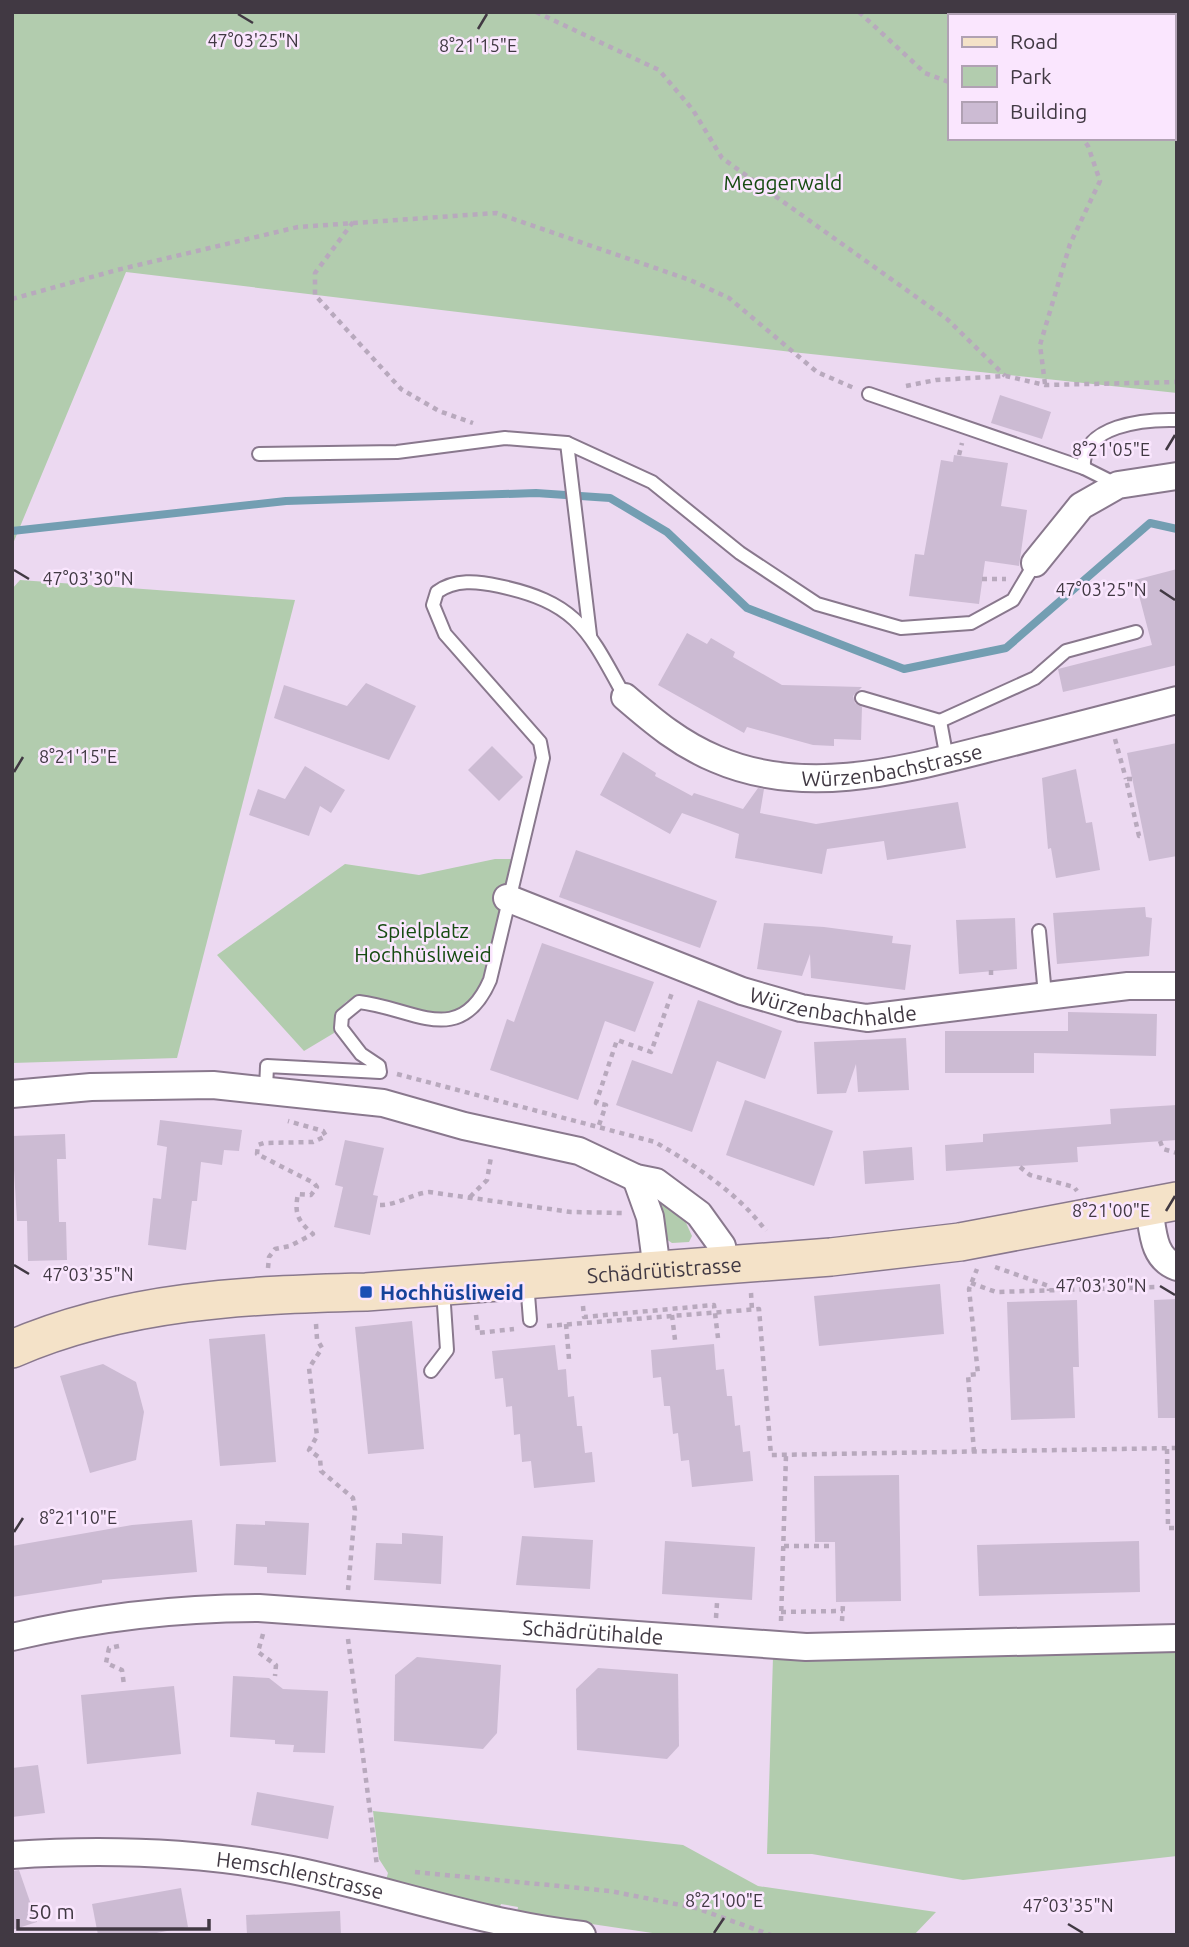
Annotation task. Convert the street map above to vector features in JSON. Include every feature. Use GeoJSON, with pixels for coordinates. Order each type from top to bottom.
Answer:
{"type":"FeatureCollection","features":[{"type":"Feature","properties":{"kind":"main road","name":"Schädrütistrasse"},"geometry":{"type":"LineString","coordinates":[[12,1349],[89,1321],[149,1308],[290,1293],[366,1292],[831,1256],[960,1242],[1163,1204]]}},
{"type":"Feature","properties":{"kind":"street"},"geometry":{"type":"LineString","coordinates":[[1035,563],[1081,506],[1118,485],[1177,476]]}},
{"type":"Feature","properties":{"kind":"street","name":"Würzenbachstrasse"},"geometry":{"type":"LineString","coordinates":[[625,697],[673,738],[718,760],[764,774],[808,779],[864,776],[947,759],[1177,700]]}},
{"type":"Feature","properties":{"kind":"street","name":"Würzenbachhalde"},"geometry":{"type":"LineString","coordinates":[[507,898],[742,991],[801,1008],[867,1018],[903,1016],[1128,986],[1177,986]]}},
{"type":"Feature","properties":{"kind":"street"},"geometry":{"type":"LineString","coordinates":[[12,1094],[132,1085],[266,1089],[383,1104],[464,1126],[579,1151],[636,1178],[656,1182],[699,1214],[722,1245],[724,1264]]}},
{"type":"Feature","properties":{"kind":"street"},"geometry":{"type":"LineString","coordinates":[[636,1178],[649,1217],[657,1270]]}},
{"type":"Feature","properties":{"kind":"street"},"geometry":{"type":"LineString","coordinates":[[1163,1204],[1156,1248],[1175,1267]]}},
{"type":"Feature","properties":{"kind":"street","name":"Schädrütihalde"},"geometry":{"type":"LineString","coordinates":[[12,1637],[116,1616],[192,1608],[259,1608],[806,1647],[1177,1638]]}},
{"type":"Feature","properties":{"kind":"street","name":"Hemschlenstrasse"},"geometry":{"type":"LineString","coordinates":[[12,1855],[55,1852],[158,1855],[236,1861],[293,1871],[504,1923],[582,1935]]}},
{"type":"Feature","properties":{"kind":"lane"},"geometry":{"type":"LineString","coordinates":[[869,394],[1084,468],[1118,485]]}},
{"type":"Feature","properties":{"kind":"lane"},"geometry":{"type":"LineString","coordinates":[[1084,468],[1084,452],[1088,444],[1102,433],[1144,423],[1177,420]]}},
{"type":"Feature","properties":{"kind":"lane"},"geometry":{"type":"LineString","coordinates":[[259,454],[397,452],[505,438],[567,443],[652,482],[740,553],[817,604],[901,628],[971,623],[1013,600],[1035,563]]}},
{"type":"Feature","properties":{"kind":"lane"},"geometry":{"type":"LineString","coordinates":[[567,443],[590,635]]}},
{"type":"Feature","properties":{"kind":"lane"},"geometry":{"type":"LineString","coordinates":[[266,1089],[268,1066],[380,1072],[379,1066],[361,1054],[341,1028],[342,1016],[359,1002],[430,1020],[450,1021],[469,1013],[482,997],[490,980],[507,898],[541,766],[540,742],[445,634],[432,605],[437,592],[457,582],[489,584],[531,593],[553,602],[590,635],[625,697]]}},
{"type":"Feature","properties":{"kind":"lane"},"geometry":{"type":"LineString","coordinates":[[862,698],[874,699],[940,721],[1035,678],[1066,651],[1136,632]]}},
{"type":"Feature","properties":{"kind":"lane"},"geometry":{"type":"LineString","coordinates":[[940,721],[947,759]]}},
{"type":"Feature","properties":{"kind":"lane"},"geometry":{"type":"LineString","coordinates":[[1039,931],[1045,995]]}},
{"type":"Feature","properties":{"kind":"lane"},"geometry":{"type":"LineString","coordinates":[[526,1280],[535,1324]]}},
{"type":"Feature","properties":{"kind":"lane"},"geometry":{"type":"LineString","coordinates":[[431,1371],[447,1350],[442,1286]]}},
{"type":"Feature","properties":{"kind":"path"},"geometry":{"type":"LineString","coordinates":[[536,12],[659,70],[693,110],[722,158],[947,319],[1006,376]]}},
{"type":"Feature","properties":{"kind":"path"},"geometry":{"type":"LineString","coordinates":[[859,12],[925,74],[948,82]]}},
{"type":"Feature","properties":{"kind":"path"},"geometry":{"type":"LineString","coordinates":[[1045,385],[1040,345],[1070,244],[1100,181],[1084,140]]}},
{"type":"Feature","properties":{"kind":"path"},"geometry":{"type":"LineString","coordinates":[[12,299],[117,270],[298,227],[354,221],[496,214],[690,280],[729,299],[817,372],[869,394],[936,380],[1006,376],[1045,385],[1177,382]]}},
{"type":"Feature","properties":{"kind":"path"},"geometry":{"type":"LineString","coordinates":[[354,221],[315,273],[316,295],[401,389],[439,411],[490,429],[505,438]]}},
{"type":"Feature","properties":{"kind":"path"},"geometry":{"type":"LineString","coordinates":[[1109,718],[1129,779],[1139,836],[1143,835]]}},
{"type":"Feature","properties":{"kind":"path"},"geometry":{"type":"LineString","coordinates":[[599,1125],[606,1105],[596,1103],[617,1040],[651,1052],[682,967]]}},
{"type":"Feature","properties":{"kind":"path"},"geometry":{"type":"LineString","coordinates":[[268,1268],[269,1257],[275,1249],[290,1246],[313,1234],[297,1218],[295,1209],[298,1194],[311,1195],[317,1187],[306,1177],[262,1158],[257,1154],[258,1145],[313,1142],[326,1136],[323,1131],[284,1119]]}},
{"type":"Feature","properties":{"kind":"path"},"geometry":{"type":"LineString","coordinates":[[1160,1141],[1163,1149],[1177,1153]]}},
{"type":"Feature","properties":{"kind":"path"},"geometry":{"type":"LineString","coordinates":[[470,1197],[487,1180],[493,1148]]}},
{"type":"Feature","properties":{"kind":"path"},"geometry":{"type":"LineString","coordinates":[[1020,1167],[1030,1174],[1074,1186],[1079,1195]]}},
{"type":"Feature","properties":{"kind":"path"},"geometry":{"type":"LineString","coordinates":[[380,1205],[394,1205],[417,1194],[429,1192],[571,1212],[610,1215],[627,1212]]}},
{"type":"Feature","properties":{"kind":"path"},"geometry":{"type":"LineString","coordinates":[[992,1266],[1049,1286],[1049,1291]]}},
{"type":"Feature","properties":{"kind":"path"},"geometry":{"type":"LineString","coordinates":[[974,1452],[968,1375],[978,1374],[969,1289],[972,1281],[996,1292],[1163,1287],[1175,1267]]}},
{"type":"Feature","properties":{"kind":"path"},"geometry":{"type":"LineString","coordinates":[[583,1304],[584,1317],[714,1305],[718,1338]]}},
{"type":"Feature","properties":{"kind":"path"},"geometry":{"type":"LineString","coordinates":[[535,1324],[759,1309],[771,1455],[1177,1448]]}},
{"type":"Feature","properties":{"kind":"path"},"geometry":{"type":"LineString","coordinates":[[476,1311],[478,1333],[516,1329]]}},
{"type":"Feature","properties":{"kind":"path"},"geometry":{"type":"LineString","coordinates":[[316,1313],[317,1339],[322,1348],[309,1368],[317,1436],[309,1450],[320,1458],[321,1471],[353,1498],[355,1510],[348,1596]]}},
{"type":"Feature","properties":{"kind":"path"},"geometry":{"type":"LineString","coordinates":[[673,1315],[675,1340]]}},
{"type":"Feature","properties":{"kind":"path"},"geometry":{"type":"LineString","coordinates":[[566,1324],[569,1359]]}},
{"type":"Feature","properties":{"kind":"path"},"geometry":{"type":"LineString","coordinates":[[1167,1448],[1168,1528],[1177,1528]]}},
{"type":"Feature","properties":{"kind":"path"},"geometry":{"type":"LineString","coordinates":[[780,1622],[786,1455]]}},
{"type":"Feature","properties":{"kind":"path"},"geometry":{"type":"LineString","coordinates":[[784,1546],[830,1546]]}},
{"type":"Feature","properties":{"kind":"path"},"geometry":{"type":"LineString","coordinates":[[716,1619],[717,1603]]}},
{"type":"Feature","properties":{"kind":"path"},"geometry":{"type":"LineString","coordinates":[[842,1622],[843,1604]]}},
{"type":"Feature","properties":{"kind":"path"},"geometry":{"type":"LineString","coordinates":[[780,1612],[843,1611]]}},
{"type":"Feature","properties":{"kind":"path"},"geometry":{"type":"LineString","coordinates":[[346,1628],[378,1868],[390,1869]]}},
{"type":"Feature","properties":{"kind":"path"},"geometry":{"type":"LineString","coordinates":[[273,1633],[262,1634],[258,1652],[276,1665],[275,1676]]}},
{"type":"Feature","properties":{"kind":"path"},"geometry":{"type":"LineString","coordinates":[[120,1646],[109,1648],[106,1663],[122,1670],[124,1685]]}},
{"type":"Feature","properties":{"kind":"path"},"geometry":{"type":"LineString","coordinates":[[402,1870],[610,1891],[696,1908],[771,1935]]}},
{"type":"Feature","properties":{"kind":"green space","name":"Meggerwald"},"geometry":{"type":"Polygon","coordinates":[[[12,12],[1177,12],[1177,393],[792,352],[126,272],[12,546],[12,12]]]}},
{"type":"Feature","properties":{"kind":"green space"},"geometry":{"type":"Polygon","coordinates":[[[20,580],[295,600],[177,1058],[12,1063],[12,589],[20,580]]]}},
{"type":"Feature","properties":{"kind":"green space","name":"Spielplatz Hochhüsliweid"},"geometry":{"type":"Polygon","coordinates":[[[495,859],[511,859],[489,959],[475,995],[466,1006],[449,1013],[429,1013],[368,997],[351,999],[340,1010],[334,1033],[304,1051],[217,955],[345,864],[419,875],[495,859]]]}},
{"type":"Feature","properties":{"kind":"green space"},"geometry":{"type":"Polygon","coordinates":[[[655,1192],[682,1214],[692,1236],[689,1242],[672,1243],[666,1239],[655,1192]]]}},
{"type":"Feature","properties":{"kind":"green space"},"geometry":{"type":"Polygon","coordinates":[[[1177,1650],[1177,1856],[963,1880],[812,1854],[767,1854],[773,1657],[1177,1650]]]}},
{"type":"Feature","properties":{"kind":"green space"},"geometry":{"type":"Polygon","coordinates":[[[373,1811],[683,1845],[758,1886],[936,1912],[914,1935],[666,1935],[517,1913],[518,1907],[501,1904],[499,1910],[386,1880],[388,1873],[379,1859],[373,1811]]]}},
{"type":"Feature","properties":{"kind":"building"},"geometry":{"type":"Polygon","coordinates":[[[1000,395],[1051,412],[1042,439],[991,423],[1000,395]]]}},
{"type":"Feature","properties":{"kind":"building"},"geometry":{"type":"Polygon","coordinates":[[[954,455],[1008,463],[1001,506],[1027,510],[1019,566],[985,561],[979,604],[909,596],[915,554],[924,555],[941,460],[953,462],[954,455]]]}},
{"type":"Feature","properties":{"kind":"building"},"geometry":{"type":"Polygon","coordinates":[[[1177,569],[1177,665],[1063,692],[1058,669],[1152,645],[1135,580],[1177,569]]]}},
{"type":"Feature","properties":{"kind":"building"},"geometry":{"type":"Polygon","coordinates":[[[687,633],[707,644],[711,638],[735,652],[733,657],[782,685],[862,687],[853,696],[855,703],[862,707],[861,740],[834,739],[834,746],[813,745],[747,727],[744,733],[658,685],[687,633]]]}},
{"type":"Feature","properties":{"kind":"building"},"geometry":{"type":"Polygon","coordinates":[[[366,683],[416,706],[389,760],[274,718],[284,685],[347,706],[366,683]]]}},
{"type":"Feature","properties":{"kind":"building"},"geometry":{"type":"Polygon","coordinates":[[[1177,743],[1177,856],[1149,861],[1127,753],[1177,743]]]}},
{"type":"Feature","properties":{"kind":"building"},"geometry":{"type":"Polygon","coordinates":[[[492,746],[523,777],[499,801],[468,770],[492,746]]]}},
{"type":"Feature","properties":{"kind":"building"},"geometry":{"type":"Polygon","coordinates":[[[623,752],[656,773],[655,776],[692,796],[694,793],[743,809],[758,788],[764,789],[760,813],[816,824],[958,802],[966,848],[887,860],[884,841],[827,849],[822,874],[735,858],[739,834],[682,813],[670,834],[600,795],[623,752]]]}},
{"type":"Feature","properties":{"kind":"building"},"geometry":{"type":"Polygon","coordinates":[[[305,766],[345,790],[331,813],[320,806],[309,836],[249,815],[258,789],[285,799],[305,766]]]}},
{"type":"Feature","properties":{"kind":"building"},"geometry":{"type":"Polygon","coordinates":[[[1076,769],[1086,823],[1092,822],[1100,870],[1056,878],[1051,848],[1048,849],[1042,778],[1076,769]]]}},
{"type":"Feature","properties":{"kind":"building"},"geometry":{"type":"Polygon","coordinates":[[[576,850],[717,901],[700,948],[559,897],[576,850]]]}},
{"type":"Feature","properties":{"kind":"building"},"geometry":{"type":"Polygon","coordinates":[[[1145,907],[1146,917],[1152,918],[1149,956],[1057,964],[1053,913],[1145,907]]]}},
{"type":"Feature","properties":{"kind":"building"},"geometry":{"type":"Polygon","coordinates":[[[1015,918],[1017,969],[959,974],[956,920],[1015,918]]]}},
{"type":"Feature","properties":{"kind":"building"},"geometry":{"type":"Polygon","coordinates":[[[764,923],[893,936],[892,943],[911,945],[905,990],[811,978],[810,954],[802,976],[757,969],[764,923]]]}},
{"type":"Feature","properties":{"kind":"building"},"geometry":{"type":"Polygon","coordinates":[[[542,943],[654,982],[635,1032],[605,1021],[578,1100],[490,1070],[507,1019],[514,1022],[542,943]]]}},
{"type":"Feature","properties":{"kind":"building"},"geometry":{"type":"Polygon","coordinates":[[[698,1000],[782,1031],[765,1079],[717,1061],[692,1132],[616,1105],[632,1060],[672,1074],[698,1000]]]}},
{"type":"Feature","properties":{"kind":"building"},"geometry":{"type":"Polygon","coordinates":[[[1068,1012],[1157,1014],[1156,1056],[1034,1053],[1034,1073],[945,1073],[945,1031],[1068,1031],[1068,1012]]]}},
{"type":"Feature","properties":{"kind":"building"},"geometry":{"type":"Polygon","coordinates":[[[906,1038],[909,1090],[858,1092],[856,1064],[846,1093],[817,1094],[814,1042],[906,1038]]]}},
{"type":"Feature","properties":{"kind":"building"},"geometry":{"type":"Polygon","coordinates":[[[745,1100],[833,1131],[814,1186],[726,1155],[745,1100]]]}},
{"type":"Feature","properties":{"kind":"building"},"geometry":{"type":"Polygon","coordinates":[[[1177,1105],[1177,1140],[1077,1147],[1078,1162],[946,1171],[945,1145],[983,1142],[983,1134],[1111,1124],[1110,1109],[1177,1105]]]}},
{"type":"Feature","properties":{"kind":"building"},"geometry":{"type":"Polygon","coordinates":[[[160,1120],[242,1130],[239,1151],[224,1150],[222,1165],[201,1162],[197,1201],[192,1201],[186,1250],[148,1245],[153,1198],[161,1199],[167,1147],[157,1145],[160,1120]]]}},
{"type":"Feature","properties":{"kind":"building"},"geometry":{"type":"Polygon","coordinates":[[[65,1134],[66,1159],[57,1159],[59,1222],[66,1222],[67,1260],[28,1261],[27,1221],[17,1221],[12,1136],[65,1134]]]}},
{"type":"Feature","properties":{"kind":"building"},"geometry":{"type":"Polygon","coordinates":[[[345,1140],[384,1148],[373,1195],[378,1196],[370,1235],[334,1227],[343,1187],[335,1185],[345,1140]]]}},
{"type":"Feature","properties":{"kind":"building"},"geometry":{"type":"Polygon","coordinates":[[[912,1147],[914,1180],[865,1184],[863,1151],[912,1147]]]}},
{"type":"Feature","properties":{"kind":"building"},"geometry":{"type":"Polygon","coordinates":[[[940,1284],[944,1334],[819,1346],[814,1296],[940,1284]]]}},
{"type":"Feature","properties":{"kind":"building"},"geometry":{"type":"Polygon","coordinates":[[[1177,1299],[1177,1418],[1158,1418],[1154,1300],[1177,1299]]]}},
{"type":"Feature","properties":{"kind":"building"},"geometry":{"type":"Polygon","coordinates":[[[1077,1300],[1079,1367],[1073,1367],[1075,1418],[1011,1420],[1007,1302],[1077,1300]]]}},
{"type":"Feature","properties":{"kind":"building"},"geometry":{"type":"Polygon","coordinates":[[[412,1321],[424,1449],[368,1454],[355,1327],[412,1321]]]}},
{"type":"Feature","properties":{"kind":"building"},"geometry":{"type":"Polygon","coordinates":[[[265,1334],[276,1462],[220,1466],[209,1339],[265,1334]]]}},
{"type":"Feature","properties":{"kind":"building"},"geometry":{"type":"Polygon","coordinates":[[[714,1344],[716,1370],[724,1369],[727,1396],[732,1396],[735,1426],[740,1425],[743,1452],[750,1451],[753,1481],[692,1487],[689,1460],[681,1461],[678,1433],[673,1434],[670,1406],[664,1406],[661,1377],[653,1378],[651,1350],[714,1344]]]}},
{"type":"Feature","properties":{"kind":"building"},"geometry":{"type":"Polygon","coordinates":[[[555,1345],[558,1370],[566,1369],[568,1397],[574,1396],[577,1426],[582,1426],[585,1453],[592,1452],[595,1482],[534,1488],[531,1461],[522,1462],[520,1434],[514,1435],[512,1406],[506,1407],[503,1378],[495,1379],[492,1351],[555,1345]]]}},
{"type":"Feature","properties":{"kind":"building"},"geometry":{"type":"Polygon","coordinates":[[[103,1364],[136,1382],[144,1412],[136,1460],[90,1473],[60,1376],[103,1364]]]}},
{"type":"Feature","properties":{"kind":"building"},"geometry":{"type":"Polygon","coordinates":[[[899,1475],[901,1601],[836,1602],[835,1542],[815,1542],[814,1476],[899,1475]]]}},
{"type":"Feature","properties":{"kind":"building"},"geometry":{"type":"Polygon","coordinates":[[[192,1520],[197,1572],[102,1580],[102,1583],[12,1597],[12,1546],[132,1525],[192,1520]]]}},
{"type":"Feature","properties":{"kind":"building"},"geometry":{"type":"Polygon","coordinates":[[[265,1521],[309,1523],[306,1575],[267,1573],[267,1567],[234,1565],[236,1524],[265,1525],[265,1521]]]}},
{"type":"Feature","properties":{"kind":"building"},"geometry":{"type":"Polygon","coordinates":[[[402,1533],[443,1536],[441,1584],[374,1580],[376,1543],[402,1544],[402,1533]]]}},
{"type":"Feature","properties":{"kind":"building"},"geometry":{"type":"Polygon","coordinates":[[[522,1536],[593,1540],[590,1589],[516,1585],[522,1536]]]}},
{"type":"Feature","properties":{"kind":"building"},"geometry":{"type":"Polygon","coordinates":[[[665,1541],[755,1547],[752,1600],[662,1594],[665,1541]]]}},
{"type":"Feature","properties":{"kind":"building"},"geometry":{"type":"Polygon","coordinates":[[[1139,1541],[1140,1592],[979,1596],[977,1545],[1139,1541]]]}},
{"type":"Feature","properties":{"kind":"building"},"geometry":{"type":"Polygon","coordinates":[[[417,1657],[501,1665],[497,1733],[483,1749],[394,1741],[395,1675],[417,1657]]]}},
{"type":"Feature","properties":{"kind":"building"},"geometry":{"type":"Polygon","coordinates":[[[598,1668],[678,1674],[679,1746],[667,1759],[577,1750],[576,1689],[598,1668]]]}},
{"type":"Feature","properties":{"kind":"building"},"geometry":{"type":"Polygon","coordinates":[[[233,1676],[269,1678],[283,1689],[328,1691],[325,1753],[293,1752],[294,1745],[275,1744],[275,1740],[230,1737],[233,1676]]]}},
{"type":"Feature","properties":{"kind":"building"},"geometry":{"type":"Polygon","coordinates":[[[174,1686],[181,1754],[87,1764],[81,1695],[174,1686]]]}},
{"type":"Feature","properties":{"kind":"building"},"geometry":{"type":"Polygon","coordinates":[[[38,1765],[45,1813],[12,1817],[12,1768],[38,1765]]]}},
{"type":"Feature","properties":{"kind":"building"},"geometry":{"type":"Polygon","coordinates":[[[257,1792],[334,1806],[328,1839],[251,1825],[257,1792]]]}},
{"type":"Feature","properties":{"kind":"building"},"geometry":{"type":"Polygon","coordinates":[[[19,1870],[37,1922],[12,1930],[12,1871],[19,1870]]]}},
{"type":"Feature","properties":{"kind":"building"},"geometry":{"type":"Polygon","coordinates":[[[181,1888],[188,1927],[146,1935],[98,1935],[92,1904],[181,1888]]]}},
{"type":"Feature","properties":{"kind":"building"},"geometry":{"type":"Polygon","coordinates":[[[340,1911],[341,1935],[247,1935],[246,1915],[340,1911]]]}},
{"type":"Feature","properties":{"kind":"waterway"},"geometry":{"type":"LineString","coordinates":[[12,531],[286,501],[536,493],[610,498],[667,532],[747,608],[904,669],[1006,648],[1150,523],[1177,529]]}},
{"type":"Feature","properties":{"kind":"place","name":"Hochhüsliweid"},"geometry":{"type":"Point","coordinates":[366,1292]}}]}
